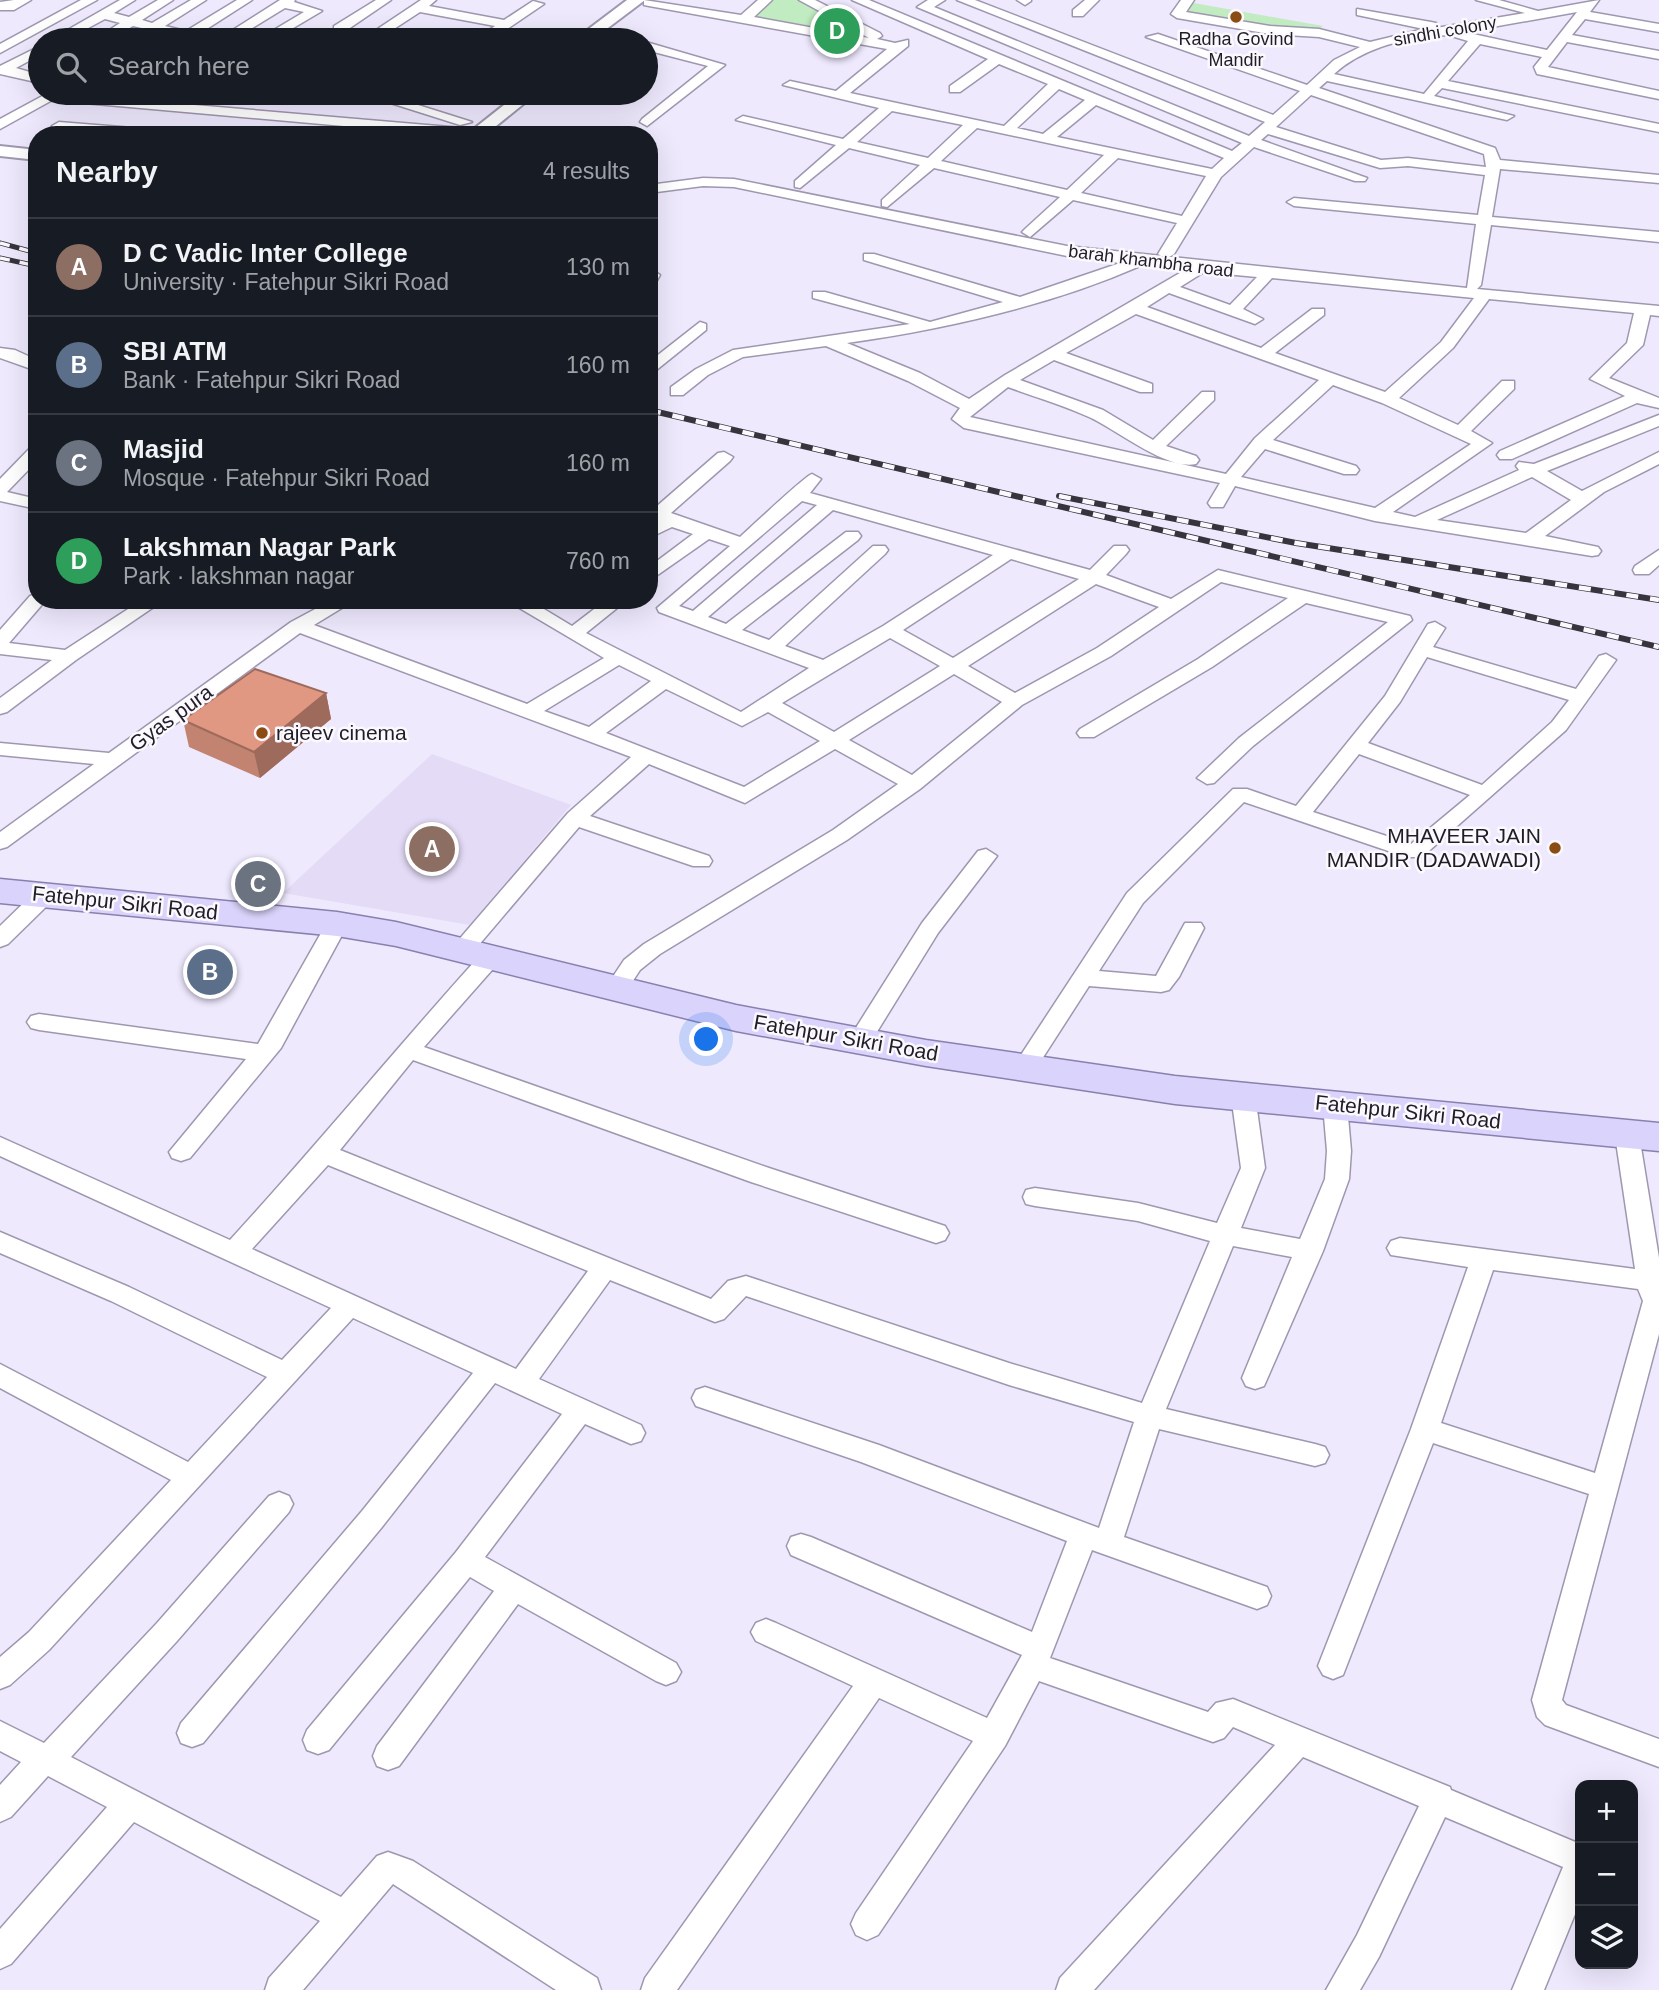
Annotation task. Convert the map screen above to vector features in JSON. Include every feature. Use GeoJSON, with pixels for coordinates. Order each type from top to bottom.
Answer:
{"type":"FeatureCollection","features":[{"type":"Feature","properties":{"kind":"main road","name":"Fatehpur Sikri Road"},"geometry":{"type":"LineString","coordinates":[[0,891],[337,923],[478,952],[736,1018],[859,1042],[1175,1090],[1643,1136]]}},
{"type":"Feature","properties":{"kind":"street"},"geometry":{"type":"LineString","coordinates":[[0,6],[9,7],[24,0]]}},
{"type":"Feature","properties":{"kind":"street"},"geometry":{"type":"LineString","coordinates":[[39,28],[91,0]]}},
{"type":"Feature","properties":{"kind":"street"},"geometry":{"type":"LineString","coordinates":[[80,28],[129,0]]}},
{"type":"Feature","properties":{"kind":"street"},"geometry":{"type":"LineString","coordinates":[[120,28],[167,0]]}},
{"type":"Feature","properties":{"kind":"street"},"geometry":{"type":"LineString","coordinates":[[163,28],[200,0]]}},
{"type":"Feature","properties":{"kind":"street"},"geometry":{"type":"LineString","coordinates":[[208,28],[246,0]]}},
{"type":"Feature","properties":{"kind":"street"},"geometry":{"type":"LineString","coordinates":[[341,28],[385,0]]}},
{"type":"Feature","properties":{"kind":"street"},"geometry":{"type":"LineString","coordinates":[[386,28],[430,0]]}},
{"type":"Feature","properties":{"kind":"street"},"geometry":{"type":"LineString","coordinates":[[744,19],[766,0]]}},
{"type":"Feature","properties":{"kind":"street"},"geometry":{"type":"LineString","coordinates":[[805,0],[897,47]]}},
{"type":"Feature","properties":{"kind":"street"},"geometry":{"type":"LineString","coordinates":[[858,0],[1233,157]]}},
{"type":"Feature","properties":{"kind":"street"},"geometry":{"type":"LineString","coordinates":[[939,0],[923,7],[1250,141],[1360,178]]}},
{"type":"Feature","properties":{"kind":"street"},"geometry":{"type":"LineString","coordinates":[[963,0],[1269,124],[1380,164],[1408,162],[1659,179]]}},
{"type":"Feature","properties":{"kind":"street"},"geometry":{"type":"LineString","coordinates":[[1078,13],[1093,0]]}},
{"type":"Feature","properties":{"kind":"street"},"geometry":{"type":"LineString","coordinates":[[1482,0],[1542,13]]}},
{"type":"Feature","properties":{"kind":"street"},"geometry":{"type":"LineString","coordinates":[[618,28],[646,1]]}},
{"type":"Feature","properties":{"kind":"street"},"geometry":{"type":"LineString","coordinates":[[602,28],[646,1],[897,47]]}},
{"type":"Feature","properties":{"kind":"street"},"geometry":{"type":"LineString","coordinates":[[244,28],[286,2],[321,8],[285,28]]}},
{"type":"Feature","properties":{"kind":"street"},"geometry":{"type":"LineString","coordinates":[[1187,2],[1177,14],[1270,30],[1319,33],[1368,47]]}},
{"type":"Feature","properties":{"kind":"street"},"geometry":{"type":"LineString","coordinates":[[498,28],[538,4]]}},
{"type":"Feature","properties":{"kind":"street"},"geometry":{"type":"LineString","coordinates":[[1588,7],[1550,55],[1541,68],[1542,71],[1659,95]]}},
{"type":"Feature","properties":{"kind":"street","name":"sindhi colony"},"geometry":{"type":"LineString","coordinates":[[1368,47],[1414,33],[1445,31],[1588,7],[1659,28]]}},
{"type":"Feature","properties":{"kind":"street"},"geometry":{"type":"LineString","coordinates":[[416,8],[504,24]]}},
{"type":"Feature","properties":{"kind":"street"},"geometry":{"type":"LineString","coordinates":[[1362,12],[1550,55]]}},
{"type":"Feature","properties":{"kind":"street"},"geometry":{"type":"LineString","coordinates":[[105,15],[132,21],[144,28]]}},
{"type":"Feature","properties":{"kind":"street"},"geometry":{"type":"LineString","coordinates":[[838,96],[897,47],[951,18]]}},
{"type":"Feature","properties":{"kind":"street"},"geometry":{"type":"LineString","coordinates":[[0,29],[26,35]]}},
{"type":"Feature","properties":{"kind":"street"},"geometry":{"type":"LineString","coordinates":[[0,51],[26,35]]}},
{"type":"Feature","properties":{"kind":"street"},"geometry":{"type":"LineString","coordinates":[[1153,37],[1304,92],[1482,146],[1493,155],[1483,222],[1478,291],[1447,345],[1388,399]]}},
{"type":"Feature","properties":{"kind":"street"},"geometry":{"type":"LineString","coordinates":[[1566,38],[1659,55]]}},
{"type":"Feature","properties":{"kind":"street"},"geometry":{"type":"LineString","coordinates":[[1426,98],[1477,39]]}},
{"type":"Feature","properties":{"kind":"street"},"geometry":{"type":"LineString","coordinates":[[1166,254],[1215,174],[1323,76],[1368,47]]}},
{"type":"Feature","properties":{"kind":"street"},"geometry":{"type":"LineString","coordinates":[[648,122],[718,65],[658,49]]}},
{"type":"Feature","properties":{"kind":"street"},"geometry":{"type":"LineString","coordinates":[[0,51],[23,59]]}},
{"type":"Feature","properties":{"kind":"street"},"geometry":{"type":"LineString","coordinates":[[2,69],[28,56]]}},
{"type":"Feature","properties":{"kind":"street"},"geometry":{"type":"LineString","coordinates":[[955,89],[997,59]]}},
{"type":"Feature","properties":{"kind":"street"},"geometry":{"type":"LineString","coordinates":[[2,69],[28,76]]}},
{"type":"Feature","properties":{"kind":"street"},"geometry":{"type":"LineString","coordinates":[[1323,76],[1507,116]]}},
{"type":"Feature","properties":{"kind":"street"},"geometry":{"type":"LineString","coordinates":[[1007,130],[1056,83]]}},
{"type":"Feature","properties":{"kind":"street"},"geometry":{"type":"LineString","coordinates":[[1438,83],[1659,128]]}},
{"type":"Feature","properties":{"kind":"street"},"geometry":{"type":"LineString","coordinates":[[790,85],[1215,174]]}},
{"type":"Feature","properties":{"kind":"street"},"geometry":{"type":"LineString","coordinates":[[1046,138],[1096,99]]}},
{"type":"Feature","properties":{"kind":"street"},"geometry":{"type":"LineString","coordinates":[[0,125],[36,105]]}},
{"type":"Feature","properties":{"kind":"street"},"geometry":{"type":"LineString","coordinates":[[59,126],[84,105]]}},
{"type":"Feature","properties":{"kind":"street"},"geometry":{"type":"LineString","coordinates":[[191,105],[414,126]]}},
{"type":"Feature","properties":{"kind":"street"},"geometry":{"type":"LineString","coordinates":[[398,105],[454,126]]}},
{"type":"Feature","properties":{"kind":"street"},"geometry":{"type":"LineString","coordinates":[[473,126],[498,105]]}},
{"type":"Feature","properties":{"kind":"street"},"geometry":{"type":"LineString","coordinates":[[475,126],[509,105]]}},
{"type":"Feature","properties":{"kind":"street"},"geometry":{"type":"LineString","coordinates":[[800,184],[889,106]]}},
{"type":"Feature","properties":{"kind":"street"},"geometry":{"type":"LineString","coordinates":[[743,121],[1186,221]]}},
{"type":"Feature","properties":{"kind":"street"},"geometry":{"type":"LineString","coordinates":[[887,203],[973,124]]}},
{"type":"Feature","properties":{"kind":"street"},"geometry":{"type":"LineString","coordinates":[[1163,146],[1181,135]]}},
{"type":"Feature","properties":{"kind":"street"},"geometry":{"type":"LineString","coordinates":[[0,151],[28,152]]}},
{"type":"Feature","properties":{"kind":"street"},"geometry":{"type":"LineString","coordinates":[[1030,232],[1115,153]]}},
{"type":"Feature","properties":{"kind":"street","name":"barah khambha road"},"geometry":{"type":"LineString","coordinates":[[658,175],[708,172],[800,184],[1030,232],[1166,254],[1651,311]]}},
{"type":"Feature","properties":{"kind":"street","name":"barah khambha road"},"geometry":{"type":"LineString","coordinates":[[658,188],[703,182],[758,187],[1055,248],[1140,261],[1267,275],[1478,291],[1659,299]]}},
{"type":"Feature","properties":{"kind":"street"},"geometry":{"type":"LineString","coordinates":[[1294,202],[1659,237]]}},
{"type":"Feature","properties":{"kind":"street"},"geometry":{"type":"LineString","coordinates":[[869,257],[1020,302]]}},
{"type":"Feature","properties":{"kind":"street"},"geometry":{"type":"LineString","coordinates":[[677,391],[702,372],[747,351],[831,342],[933,326],[1020,302],[1140,261]]}},
{"type":"Feature","properties":{"kind":"street"},"geometry":{"type":"LineString","coordinates":[[1201,267],[1007,381],[969,406],[960,419],[970,424],[1231,477],[1375,516],[1531,539],[1592,551]]}},
{"type":"Feature","properties":{"kind":"street"},"geometry":{"type":"LineString","coordinates":[[1232,312],[1267,275]]}},
{"type":"Feature","properties":{"kind":"street"},"geometry":{"type":"LineString","coordinates":[[1168,288],[1255,319]]}},
{"type":"Feature","properties":{"kind":"street"},"geometry":{"type":"LineString","coordinates":[[819,295],[933,326]]}},
{"type":"Feature","properties":{"kind":"street"},"geometry":{"type":"LineString","coordinates":[[1135,308],[1388,399],[1483,443],[1583,499]]}},
{"type":"Feature","properties":{"kind":"street"},"geometry":{"type":"LineString","coordinates":[[1651,311],[1643,341],[1598,379],[1651,400]]}},
{"type":"Feature","properties":{"kind":"street"},"geometry":{"type":"LineString","coordinates":[[1263,354],[1318,312]]}},
{"type":"Feature","properties":{"kind":"street"},"geometry":{"type":"LineString","coordinates":[[658,360],[700,327]]}},
{"type":"Feature","properties":{"kind":"street"},"geometry":{"type":"LineString","coordinates":[[831,342],[914,377],[969,406]]}},
{"type":"Feature","properties":{"kind":"street"},"geometry":{"type":"LineString","coordinates":[[0,353],[9,353],[28,362]]}},
{"type":"Feature","properties":{"kind":"street"},"geometry":{"type":"LineString","coordinates":[[1054,354],[1146,388]]}},
{"type":"Feature","properties":{"kind":"street"},"geometry":{"type":"LineString","coordinates":[[658,365],[702,372]]}},
{"type":"Feature","properties":{"kind":"street"},"geometry":{"type":"LineString","coordinates":[[1217,503],[1231,477],[1261,442],[1331,378]]}},
{"type":"Feature","properties":{"kind":"street"},"geometry":{"type":"LineString","coordinates":[[1007,381],[1097,414],[1154,448],[1231,477]]}},
{"type":"Feature","properties":{"kind":"street"},"geometry":{"type":"LineString","coordinates":[[1460,432],[1508,386]]}},
{"type":"Feature","properties":{"kind":"street"},"geometry":{"type":"LineString","coordinates":[[1154,448],[1208,396]]}},
{"type":"Feature","properties":{"kind":"street"},"geometry":{"type":"LineString","coordinates":[[1506,455],[1651,400]]}},
{"type":"Feature","properties":{"kind":"street"},"geometry":{"type":"LineString","coordinates":[[1417,523],[1534,470],[1659,419]]}},
{"type":"Feature","properties":{"kind":"street"},"geometry":{"type":"LineString","coordinates":[[1261,442],[1350,470]]}},
{"type":"Feature","properties":{"kind":"street"},"geometry":{"type":"LineString","coordinates":[[1375,516],[1483,443]]}},
{"type":"Feature","properties":{"kind":"street"},"geometry":{"type":"LineString","coordinates":[[724,457],[660,514],[743,544]]}},
{"type":"Feature","properties":{"kind":"street"},"geometry":{"type":"LineString","coordinates":[[1531,539],[1583,499],[1659,457]]}},
{"type":"Feature","properties":{"kind":"street"},"geometry":{"type":"LineString","coordinates":[[0,489],[28,460]]}},
{"type":"Feature","properties":{"kind":"street"},"geometry":{"type":"LineString","coordinates":[[812,479],[799,495],[743,544],[665,607],[726,633],[824,667]]}},
{"type":"Feature","properties":{"kind":"street"},"geometry":{"type":"LineString","coordinates":[[799,495],[1094,577],[1174,606]]}},
{"type":"Feature","properties":{"kind":"street"},"geometry":{"type":"LineString","coordinates":[[0,496],[28,502]]}},
{"type":"Feature","properties":{"kind":"street"},"geometry":{"type":"LineString","coordinates":[[695,619],[829,504]]}},
{"type":"Feature","properties":{"kind":"street"},"geometry":{"type":"LineString","coordinates":[[658,569],[707,532]]}},
{"type":"Feature","properties":{"kind":"street"},"geometry":{"type":"LineString","coordinates":[[726,633],[852,536]]}},
{"type":"Feature","properties":{"kind":"street"},"geometry":{"type":"LineString","coordinates":[[770,649],[879,550]]}},
{"type":"Feature","properties":{"kind":"street"},"geometry":{"type":"LineString","coordinates":[[298,626],[715,780],[745,796],[835,743],[951,665],[1094,577],[1120,551]]}},
{"type":"Feature","properties":{"kind":"street"},"geometry":{"type":"LineString","coordinates":[[537,609],[573,634],[742,720],[824,667],[890,630],[1008,553]]}},
{"type":"Feature","properties":{"kind":"street"},"geometry":{"type":"LineString","coordinates":[[1642,570],[1659,555]]}},
{"type":"Feature","properties":{"kind":"street"},"geometry":{"type":"LineString","coordinates":[[617,987],[632,965],[652,949],[840,835],[913,784],[1015,701],[1104,652],[1218,576],[1403,620],[1245,742],[1207,778]]}},
{"type":"Feature","properties":{"kind":"street"},"geometry":{"type":"LineString","coordinates":[[1087,733],[1205,663],[1305,595]]}},
{"type":"Feature","properties":{"kind":"street"},"geometry":{"type":"LineString","coordinates":[[0,642],[29,609]]}},
{"type":"Feature","properties":{"kind":"street"},"geometry":{"type":"LineString","coordinates":[[0,708],[69,656],[141,609]]}},
{"type":"Feature","properties":{"kind":"street","name":"Gyas pura"},"geometry":{"type":"LineString","coordinates":[[0,842],[298,626],[329,609]]}},
{"type":"Feature","properties":{"kind":"street"},"geometry":{"type":"LineString","coordinates":[[573,634],[606,609]]}},
{"type":"Feature","properties":{"kind":"street"},"geometry":{"type":"LineString","coordinates":[[1300,815],[1393,698],[1435,628]]}},
{"type":"Feature","properties":{"kind":"street"},"geometry":{"type":"LineString","coordinates":[[890,630],[1015,701]]}},
{"type":"Feature","properties":{"kind":"street"},"geometry":{"type":"LineString","coordinates":[[0,648],[69,656]]}},
{"type":"Feature","properties":{"kind":"street"},"geometry":{"type":"LineString","coordinates":[[1421,649],[1581,697]]}},
{"type":"Feature","properties":{"kind":"street"},"geometry":{"type":"LineString","coordinates":[[528,712],[619,657]]}},
{"type":"Feature","properties":{"kind":"street"},"geometry":{"type":"LineString","coordinates":[[1025,1067],[1135,898],[1240,794],[1414,852],[1559,726],[1606,660]]}},
{"type":"Feature","properties":{"kind":"street"},"geometry":{"type":"LineString","coordinates":[[591,735],[664,680]]}},
{"type":"Feature","properties":{"kind":"street"},"geometry":{"type":"LineString","coordinates":[[767,703],[913,784]]}},
{"type":"Feature","properties":{"kind":"street"},"geometry":{"type":"LineString","coordinates":[[1357,746],[1485,793]]}},
{"type":"Feature","properties":{"kind":"street"},"geometry":{"type":"LineString","coordinates":[[0,749],[114,760]]}},
{"type":"Feature","properties":{"kind":"street"},"geometry":{"type":"LineString","coordinates":[[235,1251],[324,1153],[408,1050],[575,818],[646,755]]}},
{"type":"Feature","properties":{"kind":"street"},"geometry":{"type":"LineString","coordinates":[[575,818],[701,861]]}},
{"type":"Feature","properties":{"kind":"street"},"geometry":{"type":"LineString","coordinates":[[859,1042],[930,928],[986,856]]}},
{"type":"Feature","properties":{"kind":"street"},"geometry":{"type":"LineString","coordinates":[[0,939],[45,895]]}},
{"type":"Feature","properties":{"kind":"street"},"geometry":{"type":"LineString","coordinates":[[181,1152],[286,1023],[337,923]]}},
{"type":"Feature","properties":{"kind":"street"},"geometry":{"type":"LineString","coordinates":[[1083,978],[1161,984],[1168,977],[1192,928]]}},
{"type":"Feature","properties":{"kind":"street"},"geometry":{"type":"LineString","coordinates":[[39,1022],[264,1053]]}},
{"type":"Feature","properties":{"kind":"street"},"geometry":{"type":"LineString","coordinates":[[408,1050],[760,1175],[936,1233]]}},
{"type":"Feature","properties":{"kind":"street"},"geometry":{"type":"LineString","coordinates":[[867,1924],[994,1736],[1096,1539],[1253,1168],[1253,1152],[1243,1096]]}},
{"type":"Feature","properties":{"kind":"street"},"geometry":{"type":"LineString","coordinates":[[1255,1378],[1310,1251],[1337,1179],[1339,1151],[1335,1105]]}},
{"type":"Feature","properties":{"kind":"street"},"geometry":{"type":"LineString","coordinates":[[1643,1136],[1655,1293],[1602,1487],[1548,1707],[1556,1715],[1659,1753]]}},
{"type":"Feature","properties":{"kind":"street"},"geometry":{"type":"LineString","coordinates":[[0,1146],[631,1433]]}},
{"type":"Feature","properties":{"kind":"street"},"geometry":{"type":"LineString","coordinates":[[324,1153],[715,1312],[737,1288],[751,1287],[1009,1374],[1150,1416],[1315,1455]]}},
{"type":"Feature","properties":{"kind":"street"},"geometry":{"type":"LineString","coordinates":[[1035,1197],[1138,1212],[1226,1235],[1310,1251]]}},
{"type":"Feature","properties":{"kind":"street"},"geometry":{"type":"LineString","coordinates":[[0,1242],[120,1294],[285,1374]]}},
{"type":"Feature","properties":{"kind":"street"},"geometry":{"type":"LineString","coordinates":[[1400,1248],[1655,1293]]}},
{"type":"Feature","properties":{"kind":"street"},"geometry":{"type":"LineString","coordinates":[[1334,1666],[1425,1430],[1483,1261]]}},
{"type":"Feature","properties":{"kind":"street"},"geometry":{"type":"LineString","coordinates":[[521,1383],[605,1267]]}},
{"type":"Feature","properties":{"kind":"street"},"geometry":{"type":"LineString","coordinates":[[0,1676],[40,1642],[350,1304]]}},
{"type":"Feature","properties":{"kind":"street"},"geometry":{"type":"LineString","coordinates":[[191,1733],[373,1519],[491,1369]]}},
{"type":"Feature","properties":{"kind":"street"},"geometry":{"type":"LineString","coordinates":[[0,1375],[191,1477]]}},
{"type":"Feature","properties":{"kind":"street"},"geometry":{"type":"LineString","coordinates":[[705,1398],[869,1453],[1096,1539],[1257,1596]]}},
{"type":"Feature","properties":{"kind":"street"},"geometry":{"type":"LineString","coordinates":[[318,1740],[466,1561],[581,1409]]}},
{"type":"Feature","properties":{"kind":"street"},"geometry":{"type":"LineString","coordinates":[[1425,1430],[1602,1487]]}},
{"type":"Feature","properties":{"kind":"street"},"geometry":{"type":"LineString","coordinates":[[0,1807],[167,1632],[279,1504]]}},
{"type":"Feature","properties":{"kind":"street"},"geometry":{"type":"LineString","coordinates":[[801,1546],[1035,1657],[1213,1728],[1229,1712],[1297,1742],[1439,1797],[1568,1853],[1580,1861],[1528,1990]]}},
{"type":"Feature","properties":{"kind":"street"},"geometry":{"type":"LineString","coordinates":[[466,1561],[666,1672]]}},
{"type":"Feature","properties":{"kind":"street"},"geometry":{"type":"LineString","coordinates":[[388,1756],[513,1587]]}},
{"type":"Feature","properties":{"kind":"street"},"geometry":{"type":"LineString","coordinates":[[766,1632],[994,1736]]}},
{"type":"Feature","properties":{"kind":"street"},"geometry":{"type":"LineString","coordinates":[[657,1990],[874,1680]]}},
{"type":"Feature","properties":{"kind":"street"},"geometry":{"type":"LineString","coordinates":[[0,1735],[344,1916]]}},
{"type":"Feature","properties":{"kind":"street"},"geometry":{"type":"LineString","coordinates":[[1072,1990],[1297,1742]]}},
{"type":"Feature","properties":{"kind":"street"},"geometry":{"type":"LineString","coordinates":[[1342,1990],[1368,1946],[1439,1797]]}},
{"type":"Feature","properties":{"kind":"street"},"geometry":{"type":"LineString","coordinates":[[0,1953],[129,1805]]}},
{"type":"Feature","properties":{"kind":"street"},"geometry":{"type":"LineString","coordinates":[[281,1990],[381,1871],[388,1867],[394,1868],[585,1990]]}},
{"type":"Feature","properties":{"kind":"shaded area"},"geometry":{"type":"Polygon","coordinates":[[[432,754],[571,805],[470,925],[283,893],[432,754]]]}},
{"type":"Feature","properties":{"kind":"green space"},"geometry":{"type":"Polygon","coordinates":[[[768,0],[801,0],[885,44],[746,17],[768,0]]]}},
{"type":"Feature","properties":{"kind":"green space"},"geometry":{"type":"Polygon","coordinates":[[[1188,2],[1323,26],[1311,37],[1179,14],[1188,2]]]}},
{"type":"Feature","properties":{"kind":"building"},"geometry":{"type":"Polygon","coordinates":[[[255,669],[326,693],[254,752],[183,720],[255,669]]]}},
{"type":"Feature","properties":{"kind":"railway"},"geometry":{"type":"LineString","coordinates":[[0,243],[28,251]]}},
{"type":"Feature","properties":{"kind":"railway"},"geometry":{"type":"LineString","coordinates":[[0,258],[28,264]]}},
{"type":"Feature","properties":{"kind":"railway"},"geometry":{"type":"LineString","coordinates":[[658,412],[1659,647]]}},
{"type":"Feature","properties":{"kind":"railway"},"geometry":{"type":"LineString","coordinates":[[1059,496],[1296,543],[1659,600]]}},
{"type":"Feature","properties":{"kind":"place","name":"Radha Govind Mandir"},"geometry":{"type":"Point","coordinates":[1236,17]}},
{"type":"Feature","properties":{"kind":"place","name":"Lakshman Nagar Park"},"geometry":{"type":"Point","coordinates":[837,31]}},
{"type":"Feature","properties":{"kind":"place","name":"rajeev cinema"},"geometry":{"type":"Point","coordinates":[262,733]}},
{"type":"Feature","properties":{"kind":"place","name":"MHAVEER JAIN MANDIR (DADAWADI)"},"geometry":{"type":"Point","coordinates":[1555,848]}},
{"type":"Feature","properties":{"kind":"place","name":"D C Vadic Inter College"},"geometry":{"type":"Point","coordinates":[432,849]}},
{"type":"Feature","properties":{"kind":"place","name":"Masjid"},"geometry":{"type":"Point","coordinates":[258,884]}},
{"type":"Feature","properties":{"kind":"place","name":"SBI ATM"},"geometry":{"type":"Point","coordinates":[210,972]}}]}
